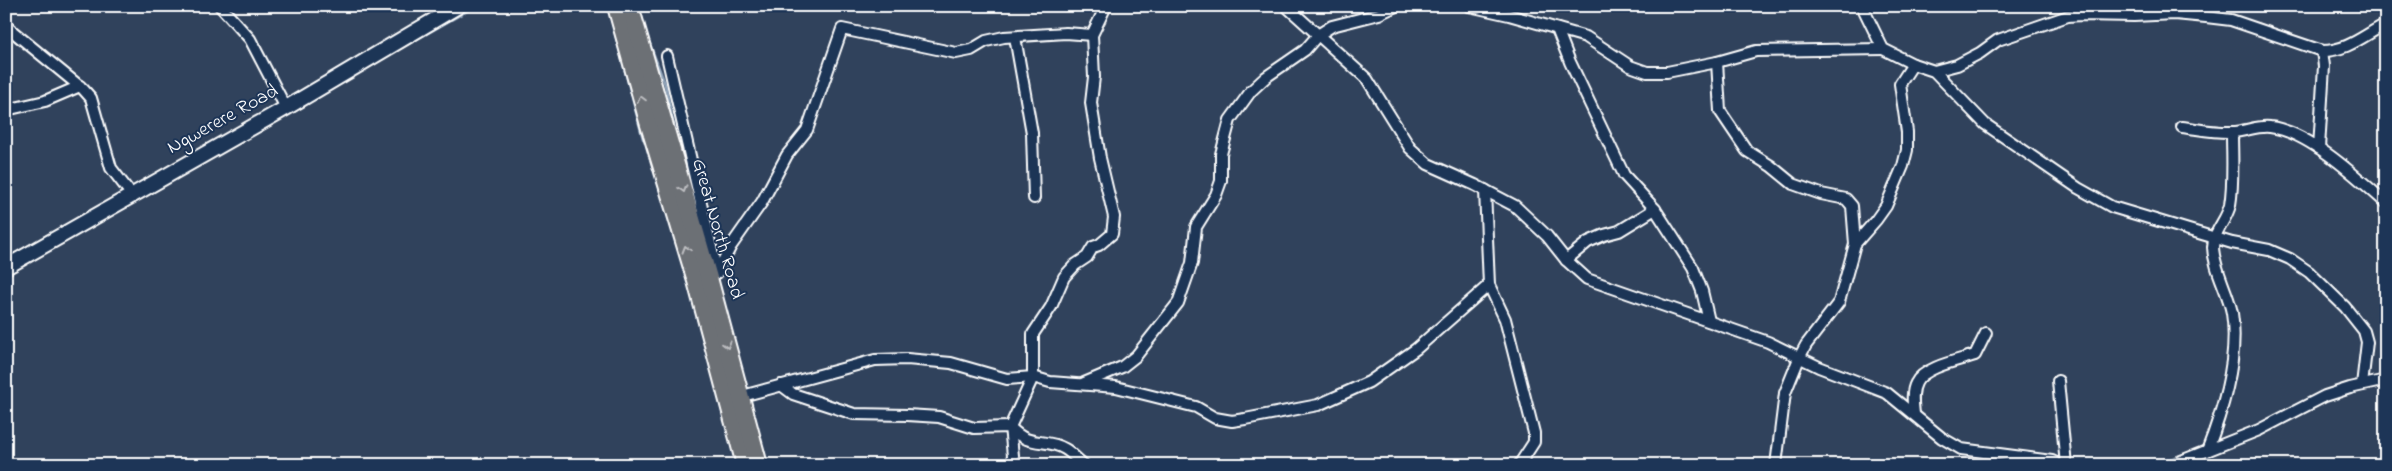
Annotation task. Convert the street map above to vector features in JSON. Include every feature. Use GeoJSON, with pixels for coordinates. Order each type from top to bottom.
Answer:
{"type":"FeatureCollection","features":[{"type":"Feature","properties":{"kind":"main road","name":"Ngwerere Road"},"geometry":{"type":"LineString","coordinates":[[6,267],[131,194],[286,108],[458,6]]}},
{"type":"Feature","properties":{"kind":"main road","name":"Great North Road"},"geometry":{"type":"LineString","coordinates":[[616,6],[649,126],[707,277]]}},
{"type":"Feature","properties":{"kind":"main road","name":"Great North Road"},"geometry":{"type":"LineString","coordinates":[[630,6],[707,277],[734,398],[745,465]]}},
{"type":"Feature","properties":{"kind":"main road","name":"Great North Road"},"geometry":{"type":"LineString","coordinates":[[734,398],[759,465]]}},
{"type":"Feature","properties":{"kind":"street"},"geometry":{"type":"LineString","coordinates":[[220,6],[250,39],[286,108]]}},
{"type":"Feature","properties":{"kind":"street"},"geometry":{"type":"LineString","coordinates":[[1014,465],[1010,427],[1033,377],[1033,334],[1051,307],[1056,291],[1064,277],[1075,265],[1087,257],[1093,247],[1099,245],[1112,234],[1114,229],[1114,216],[1100,158],[1091,103],[1094,77],[1092,36],[1106,6]]}},
{"type":"Feature","properties":{"kind":"street"},"geometry":{"type":"LineString","coordinates":[[1286,6],[1367,80],[1410,148],[1428,164],[1515,206],[1547,236],[1566,260],[1587,279],[1709,321],[1800,356],[1819,367],[1887,394],[1942,438],[1961,449],[2052,461],[2060,465]]}},
{"type":"Feature","properties":{"kind":"street"},"geometry":{"type":"LineString","coordinates":[[1083,383],[1122,367],[1136,356],[1173,312],[1192,263],[1196,227],[1216,195],[1221,181],[1221,154],[1230,120],[1251,92],[1266,77],[1305,50],[1318,35],[1344,22],[1379,14],[1396,6]]}},
{"type":"Feature","properties":{"kind":"street"},"geometry":{"type":"LineString","coordinates":[[1469,6],[1509,15],[1586,37],[1630,66],[1646,72],[1667,72],[1717,62],[1756,51],[1883,49],[1913,64],[1934,71],[1985,124],[2078,188],[2112,207],[2215,237],[2269,250],[2290,259],[2309,272],[2345,308],[2364,331],[2367,342],[2362,385]]}},
{"type":"Feature","properties":{"kind":"street"},"geometry":{"type":"LineString","coordinates":[[1862,6],[1883,49]]}},
{"type":"Feature","properties":{"kind":"street"},"geometry":{"type":"LineString","coordinates":[[1934,71],[1957,65],[1980,53],[1998,40],[2068,16],[2082,6]]}},
{"type":"Feature","properties":{"kind":"street"},"geometry":{"type":"LineString","coordinates":[[2068,16],[2176,14],[2206,16],[2231,20],[2322,50],[2332,51],[2350,46],[2386,24]]}},
{"type":"Feature","properties":{"kind":"street"},"geometry":{"type":"LineString","coordinates":[[6,26],[80,86],[91,98],[111,168],[131,194]]}},
{"type":"Feature","properties":{"kind":"street"},"geometry":{"type":"LineString","coordinates":[[707,277],[762,202],[787,155],[807,130],[842,29],[956,53],[971,50],[986,42],[1004,37],[1066,33],[1092,36]]}},
{"type":"Feature","properties":{"kind":"street"},"geometry":{"type":"LineString","coordinates":[[1557,29],[1570,62],[1624,175],[1656,209],[1694,268],[1702,290],[1709,321]]}},
{"type":"Feature","properties":{"kind":"street"},"geometry":{"type":"LineString","coordinates":[[1015,37],[1032,133],[1034,198]]}},
{"type":"Feature","properties":{"kind":"street"},"geometry":{"type":"LineString","coordinates":[[2319,148],[2324,74],[2322,50]]}},
{"type":"Feature","properties":{"kind":"street"},"geometry":{"type":"LineString","coordinates":[[667,56],[707,277]]}},
{"type":"Feature","properties":{"kind":"street"},"geometry":{"type":"LineString","coordinates":[[1717,62],[1720,111],[1747,151],[1771,166],[1793,184],[1821,194],[1846,199],[1852,206],[1855,244],[1839,302],[1806,345],[1785,393],[1776,465]]}},
{"type":"Feature","properties":{"kind":"street"},"geometry":{"type":"LineString","coordinates":[[1855,244],[1886,206],[1903,166],[1907,150],[1907,132],[1900,84],[1913,64]]}},
{"type":"Feature","properties":{"kind":"street"},"geometry":{"type":"LineString","coordinates":[[6,110],[45,101],[80,86]]}},
{"type":"Feature","properties":{"kind":"street"},"geometry":{"type":"LineString","coordinates":[[2182,127],[2232,132],[2268,126],[2277,128],[2319,148],[2343,165],[2386,203]]}},
{"type":"Feature","properties":{"kind":"street"},"geometry":{"type":"LineString","coordinates":[[2207,451],[2220,417],[2235,342],[2226,291],[2214,252],[2215,237],[2228,214],[2230,204],[2232,132]]}},
{"type":"Feature","properties":{"kind":"street"},"geometry":{"type":"LineString","coordinates":[[1485,190],[1489,285],[1505,319],[1534,433],[1534,442],[1519,465]]}},
{"type":"Feature","properties":{"kind":"street"},"geometry":{"type":"LineString","coordinates":[[1566,260],[1588,242],[1620,231],[1656,209]]}},
{"type":"Feature","properties":{"kind":"street"},"geometry":{"type":"LineString","coordinates":[[734,398],[883,360],[907,359],[951,364],[1007,379],[1033,377],[1050,382],[1116,387],[1196,407],[1216,418],[1232,420],[1318,405],[1381,374],[1416,349],[1489,285]]}},
{"type":"Feature","properties":{"kind":"street"},"geometry":{"type":"LineString","coordinates":[[1914,414],[1915,384],[1922,375],[1951,362],[1975,355],[1986,333]]}},
{"type":"Feature","properties":{"kind":"street"},"geometry":{"type":"LineString","coordinates":[[2171,465],[2258,430],[2325,396],[2386,380]]}},
{"type":"Feature","properties":{"kind":"street"},"geometry":{"type":"LineString","coordinates":[[2058,382],[2066,465]]}},
{"type":"Feature","properties":{"kind":"street"},"geometry":{"type":"LineString","coordinates":[[781,385],[793,394],[854,414],[939,417],[974,428],[1010,427],[1018,436],[1030,442],[1065,449],[1084,465]]}},
{"type":"Feature","properties":{"kind":"waterway"},"geometry":{"type":"LineString","coordinates":[[391,54],[476,6]]}},
{"type":"Feature","properties":{"kind":"waterway"},"geometry":{"type":"LineString","coordinates":[[610,15],[643,139]]}},
{"type":"Feature","properties":{"kind":"waterway"},"geometry":{"type":"LineString","coordinates":[[645,31],[665,84],[674,127]]}}]}
